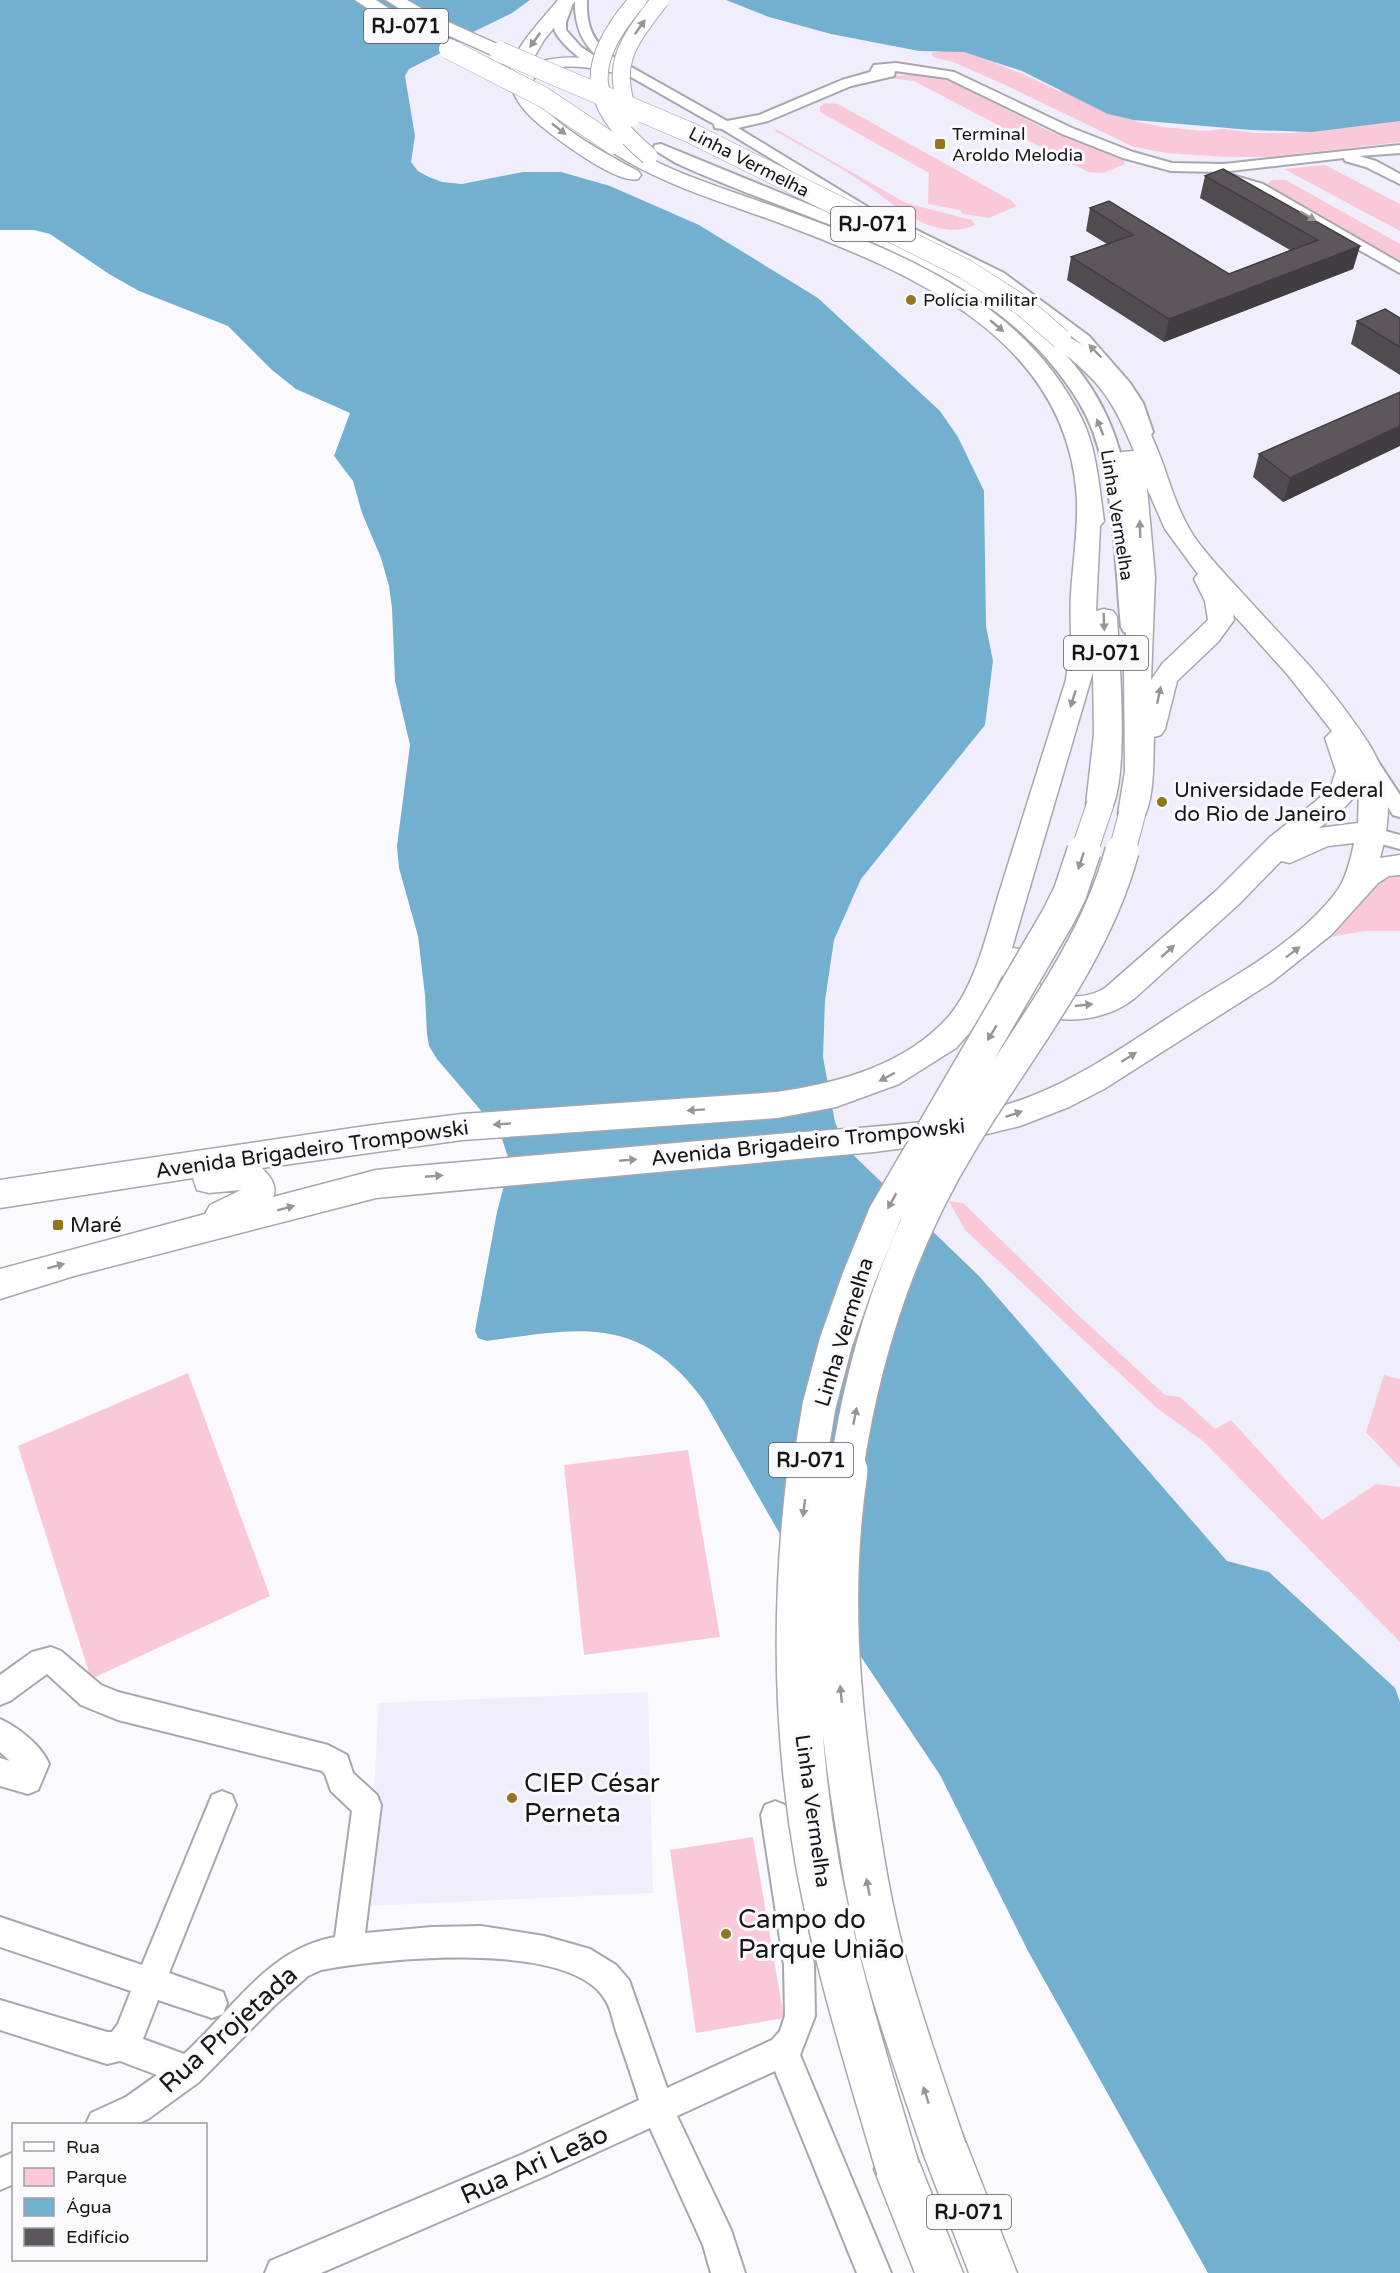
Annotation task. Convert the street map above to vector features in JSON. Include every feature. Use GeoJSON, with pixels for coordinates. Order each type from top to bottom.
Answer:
{"type":"FeatureCollection","features":[{"type":"Feature","properties":{"kind":"highway","name":"Linha Vermelha"},"geometry":{"type":"LineString","coordinates":[[364,0],[430,40],[535,92],[657,171],[816,230],[927,279],[980,312],[1004,331],[1044,374],[1060,398],[1080,448],[1103,588],[1109,719],[1107,754],[1124,850],[1090,936],[1066,979],[985,1100],[952,1155],[900,1265],[870,1353],[850,1441],[838,1539],[835,1602],[848,1770],[876,1930],[898,2011],[945,2150],[993,2273]]}},
{"type":"Feature","properties":{"kind":"highway","name":"Linha Vermelha"},"geometry":{"type":"LineString","coordinates":[[395,0],[429,20],[683,129],[965,269],[1023,306],[1063,341],[1093,377],[1118,421],[1134,476],[1140,526],[1142,577],[1137,671],[1139,771],[1058,917],[885,1214],[867,1255],[836,1342],[823,1388],[814,1435],[801,1533],[797,1667],[805,1769],[817,1860],[855,2025],[898,2169],[939,2273]]}},
{"type":"Feature","properties":{"kind":"highway"},"geometry":{"type":"LineString","coordinates":[[568,0],[522,59],[520,87],[526,100],[537,112],[593,155],[633,176],[709,202],[816,230]]}},
{"type":"Feature","properties":{"kind":"highway"},"geometry":{"type":"LineString","coordinates":[[520,87],[527,75],[543,66],[567,62],[596,63],[623,69]]}},
{"type":"Feature","properties":{"kind":"highway"},"geometry":{"type":"LineString","coordinates":[[1063,341],[1109,382],[1128,413],[1156,477]]}},
{"type":"Feature","properties":{"kind":"highway","name":"Avenida Brigadeiro Trompowski"},"geometry":{"type":"LineString","coordinates":[[0,1284],[74,1262],[376,1184],[430,1176],[874,1139],[930,1133],[1004,1118],[1041,1105],[1079,1087],[1293,953],[1326,923],[1352,891],[1363,865],[1370,834],[1374,792],[1358,746],[1285,653],[1219,584],[1186,543],[1162,500],[1156,477]]}},
{"type":"Feature","properties":{"kind":"highway","name":"Linha Vermelha"},"geometry":{"type":"LineString","coordinates":[[1034,832],[1083,661],[1083,601],[1089,501]]}},
{"type":"Feature","properties":{"kind":"highway"},"geometry":{"type":"LineString","coordinates":[[1139,771],[1156,713],[1158,693],[1165,678],[1184,657],[1208,638],[1221,620],[1218,601],[1186,543]]}},
{"type":"Feature","properties":{"kind":"highway"},"geometry":{"type":"LineString","coordinates":[[1034,832],[1029,906],[1015,957],[1016,977],[1024,990],[1044,1002],[1088,1006],[1107,1001],[1124,990],[1228,897],[1280,844],[1326,808],[1344,790],[1350,771],[1348,760],[1323,700]]}},
{"type":"Feature","properties":{"kind":"highway","name":"Avenida Brigadeiro Trompowski"},"geometry":{"type":"LineString","coordinates":[[0,1194],[462,1127],[777,1105],[818,1100],[852,1091],[878,1081],[936,1046],[962,1022],[982,989],[1034,832]]}},
{"type":"Feature","properties":{"kind":"highway"},"geometry":{"type":"LineString","coordinates":[[1228,897],[1307,842],[1336,833],[1370,834]]}},
{"type":"Feature","properties":{"kind":"highway"},"geometry":{"type":"LineString","coordinates":[[1352,891],[1366,874],[1374,870],[1400,865]]}},
{"type":"Feature","properties":{"kind":"highway"},"geometry":{"type":"LineString","coordinates":[[0,1208],[239,1176],[250,1177],[256,1181],[259,1193],[247,1204],[153,1242]]}},
{"type":"Feature","properties":{"kind":"main road"},"geometry":{"type":"LineString","coordinates":[[638,0],[609,35],[597,72],[600,91],[615,124],[629,140],[758,191],[897,225]]}},
{"type":"Feature","properties":{"kind":"main road"},"geometry":{"type":"LineString","coordinates":[[660,0],[622,56],[618,81],[624,104],[631,119],[649,140],[655,152],[733,199]]}},
{"type":"Feature","properties":{"kind":"main road","name":"Linha Vermelha"},"geometry":{"type":"LineString","coordinates":[[758,191],[857,230],[961,279],[1020,321],[1050,350],[1068,372],[1095,413],[1103,433],[1113,472],[1121,517],[1137,671]]}},
{"type":"Feature","properties":{"kind":"street","name":"Avenida Brigadeiro Trompowski"},"geometry":{"type":"LineString","coordinates":[[568,0],[560,22],[560,30],[577,50],[700,121],[737,121]]}},
{"type":"Feature","properties":{"kind":"street","name":"Avenida Brigadeiro Trompowski"},"geometry":{"type":"LineString","coordinates":[[581,0],[580,17],[586,36],[599,52],[623,69],[708,115],[737,121],[756,145],[855,205],[999,276],[1084,339],[1108,366],[1135,403],[1143,423],[1156,477]]}},
{"type":"Feature","properties":{"kind":"street"},"geometry":{"type":"LineString","coordinates":[[737,121],[843,78],[872,63],[902,62],[937,68],[1049,124],[1150,166],[1167,171],[1221,176],[1258,187],[1400,269]]}},
{"type":"Feature","properties":{"kind":"street"},"geometry":{"type":"LineString","coordinates":[[737,121],[876,74],[916,71],[950,75]]}},
{"type":"Feature","properties":{"kind":"street"},"geometry":{"type":"LineString","coordinates":[[737,121],[756,145]]}},
{"type":"Feature","properties":{"kind":"street"},"geometry":{"type":"LineString","coordinates":[[1128,155],[1188,169],[1211,169],[1400,149]]}},
{"type":"Feature","properties":{"kind":"street"},"geometry":{"type":"LineString","coordinates":[[1221,176],[1349,158],[1366,153]]}},
{"type":"Feature","properties":{"kind":"street"},"geometry":{"type":"LineString","coordinates":[[1328,155],[1371,164],[1400,180]]}},
{"type":"Feature","properties":{"kind":"street"},"geometry":{"type":"LineString","coordinates":[[1358,746],[1400,810]]}},
{"type":"Feature","properties":{"kind":"street"},"geometry":{"type":"LineString","coordinates":[[1370,834],[1400,842]]}},
{"type":"Feature","properties":{"kind":"street"},"geometry":{"type":"LineString","coordinates":[[0,1692],[42,1661],[51,1660],[91,1695],[118,1707],[328,1759],[337,1765],[341,1781],[367,1804],[348,1950]]}},
{"type":"Feature","properties":{"kind":"street"},"geometry":{"type":"LineString","coordinates":[[0,1732],[35,1764],[28,1780],[0,1772]]}},
{"type":"Feature","properties":{"kind":"street"},"geometry":{"type":"LineString","coordinates":[[120,2046],[129,2035],[222,1804]]}},
{"type":"Feature","properties":{"kind":"street"},"geometry":{"type":"LineString","coordinates":[[775,1815],[799,1965],[800,2016],[792,2040],[783,2051],[874,2273]]}},
{"type":"Feature","properties":{"kind":"street"},"geometry":{"type":"LineString","coordinates":[[0,1932],[212,2003]]}},
{"type":"Feature","properties":{"kind":"street","name":"Rua Projetada"},"geometry":{"type":"LineString","coordinates":[[104,2123],[136,2108],[188,2071],[297,1965],[320,1955],[432,1942],[481,1941],[544,1951],[579,1960],[606,1977],[618,1991],[658,2109],[719,2241],[728,2273]]}},
{"type":"Feature","properties":{"kind":"street"},"geometry":{"type":"LineString","coordinates":[[0,2015],[107,2048],[120,2046],[188,2071]]}},
{"type":"Feature","properties":{"kind":"street","name":"Rua Ari Leão"},"geometry":{"type":"LineString","coordinates":[[282,2273],[534,2165],[783,2051]]}},
{"type":"Feature","properties":{"kind":"shaded area","name":"Universidade Federal do Rio de Janeiro"},"geometry":{"type":"Polygon","coordinates":[[[530,0],[726,0],[769,17],[831,34],[919,51],[964,52],[1022,71],[1400,121],[1400,1702],[1395,1688],[1269,1572],[1227,1561],[979,1276],[846,1148],[835,1122],[823,1057],[825,1001],[834,940],[861,879],[985,725],[993,661],[986,626],[984,491],[958,437],[940,411],[818,298],[778,275],[490,179],[462,184],[442,182],[418,171],[411,162],[415,136],[405,76],[409,68],[449,49],[465,35],[511,13],[530,0]]]}},
{"type":"Feature","properties":{"kind":"shaded area","name":"CIEP César Perneta"},"geometry":{"type":"Polygon","coordinates":[[[648,1692],[653,1893],[367,1906],[379,1703],[648,1692]]]}},
{"type":"Feature","properties":{"kind":"green space"},"geometry":{"type":"Polygon","coordinates":[[[959,48],[1059,91],[1074,89],[1110,102],[1138,122],[1204,131],[1223,129],[1257,133],[1294,133],[1400,117],[1400,142],[1269,157],[1167,153],[1134,147],[1003,84],[953,62],[933,57],[931,53],[959,48]]]}},
{"type":"Feature","properties":{"kind":"green space"},"geometry":{"type":"Polygon","coordinates":[[[919,74],[954,83],[1049,131],[1123,160],[1125,164],[1103,173],[1088,172],[914,81],[883,77],[919,74]]]}},
{"type":"Feature","properties":{"kind":"green space"},"geometry":{"type":"Polygon","coordinates":[[[825,103],[838,104],[1012,201],[1017,206],[989,218],[963,214],[960,210],[928,204],[929,173],[820,112],[820,107],[825,103]]]}},
{"type":"Feature","properties":{"kind":"green space"},"geometry":{"type":"Polygon","coordinates":[[[776,129],[906,203],[972,220],[975,225],[959,229],[943,229],[913,218],[859,180],[775,131],[776,129]]]}},
{"type":"Feature","properties":{"kind":"green space"},"geometry":{"type":"Polygon","coordinates":[[[1325,165],[1400,204],[1400,231],[1284,169],[1325,165]]]}},
{"type":"Feature","properties":{"kind":"green space"},"geometry":{"type":"Polygon","coordinates":[[[1272,180],[1286,180],[1400,244],[1400,261],[1268,188],[1267,184],[1272,180]]]}},
{"type":"Feature","properties":{"kind":"green space"},"geometry":{"type":"Polygon","coordinates":[[[1400,871],[1400,931],[1364,931],[1330,937],[1328,934],[1377,879],[1400,871]]]}},
{"type":"Feature","properties":{"kind":"green space"},"geometry":{"type":"Polygon","coordinates":[[[949,1201],[963,1203],[1077,1314],[1165,1395],[1180,1397],[1215,1429],[1231,1420],[1322,1520],[1376,1484],[1400,1487],[1400,1642],[1203,1441],[1158,1409],[965,1230],[949,1201]]]}},
{"type":"Feature","properties":{"kind":"green space"},"geometry":{"type":"Polygon","coordinates":[[[188,1373],[270,1596],[91,1679],[18,1446],[188,1373]]]}},
{"type":"Feature","properties":{"kind":"green space"},"geometry":{"type":"Polygon","coordinates":[[[1384,1375],[1400,1379],[1400,1468],[1366,1432],[1384,1375]]]}},
{"type":"Feature","properties":{"kind":"green space"},"geometry":{"type":"Polygon","coordinates":[[[688,1450],[720,1637],[584,1655],[564,1465],[688,1450]]]}},
{"type":"Feature","properties":{"kind":"green space","name":"Campo do Parque União"},"geometry":{"type":"Polygon","coordinates":[[[753,1837],[784,2018],[696,2033],[670,1850],[753,1837]]]}},
{"type":"Feature","properties":{"kind":"water"},"geometry":{"type":"Polygon","coordinates":[[[0,0],[530,0],[512,13],[465,36],[449,49],[409,69],[405,76],[415,136],[411,162],[418,171],[442,182],[462,184],[523,172],[561,172],[610,186],[699,225],[818,298],[940,411],[958,437],[984,491],[986,626],[993,661],[985,725],[861,879],[834,940],[825,1001],[823,1057],[835,1122],[846,1148],[979,1276],[1227,1561],[1269,1572],[1395,1688],[1400,1702],[1400,2273],[1208,2273],[1028,1951],[940,1775],[785,1543],[704,1401],[680,1373],[656,1353],[632,1340],[581,1331],[487,1341],[478,1338],[475,1331],[497,1212],[510,1163],[500,1133],[437,1059],[429,1046],[418,936],[399,868],[397,846],[410,745],[395,681],[389,586],[381,558],[362,513],[353,481],[334,456],[350,413],[296,389],[272,370],[228,326],[139,291],[109,274],[50,234],[34,230],[0,230],[0,0]]]}},
{"type":"Feature","properties":{"kind":"water"},"geometry":{"type":"Polygon","coordinates":[[[726,0],[1400,0],[1400,121],[1312,132],[1251,130],[1134,120],[1108,114],[1022,71],[964,52],[919,51],[831,34],[769,17],[726,0]]]}},
{"type":"Feature","properties":{"kind":"building"},"geometry":{"type":"Polygon","coordinates":[[[1223,169],[1360,246],[1169,319],[1071,257],[1133,235],[1090,208],[1109,201],[1229,274],[1318,240],[1205,176],[1223,169]]]}},
{"type":"Feature","properties":{"kind":"building"},"geometry":{"type":"Polygon","coordinates":[[[1385,309],[1400,318],[1400,347],[1357,321],[1385,309]]]}},
{"type":"Feature","properties":{"kind":"building"},"geometry":{"type":"Polygon","coordinates":[[[1400,392],[1400,426],[1290,478],[1259,454],[1400,392]]]}},
{"type":"Feature","properties":{"kind":"place","name":"Terminal Aroldo Melodia"},"geometry":{"type":"Point","coordinates":[940,144]}},
{"type":"Feature","properties":{"kind":"place","name":"Polícia militar"},"geometry":{"type":"Point","coordinates":[911,300]}},
{"type":"Feature","properties":{"kind":"place","name":"Universidade Federal do Rio de Janeiro"},"geometry":{"type":"Point","coordinates":[1162,802]}},
{"type":"Feature","properties":{"kind":"place","name":"Maré"},"geometry":{"type":"Point","coordinates":[58,1225]}},
{"type":"Feature","properties":{"kind":"place","name":"CIEP César Perneta"},"geometry":{"type":"Point","coordinates":[512,1798]}},
{"type":"Feature","properties":{"kind":"place","name":"Campo do Parque União"},"geometry":{"type":"Point","coordinates":[726,1934]}}]}
